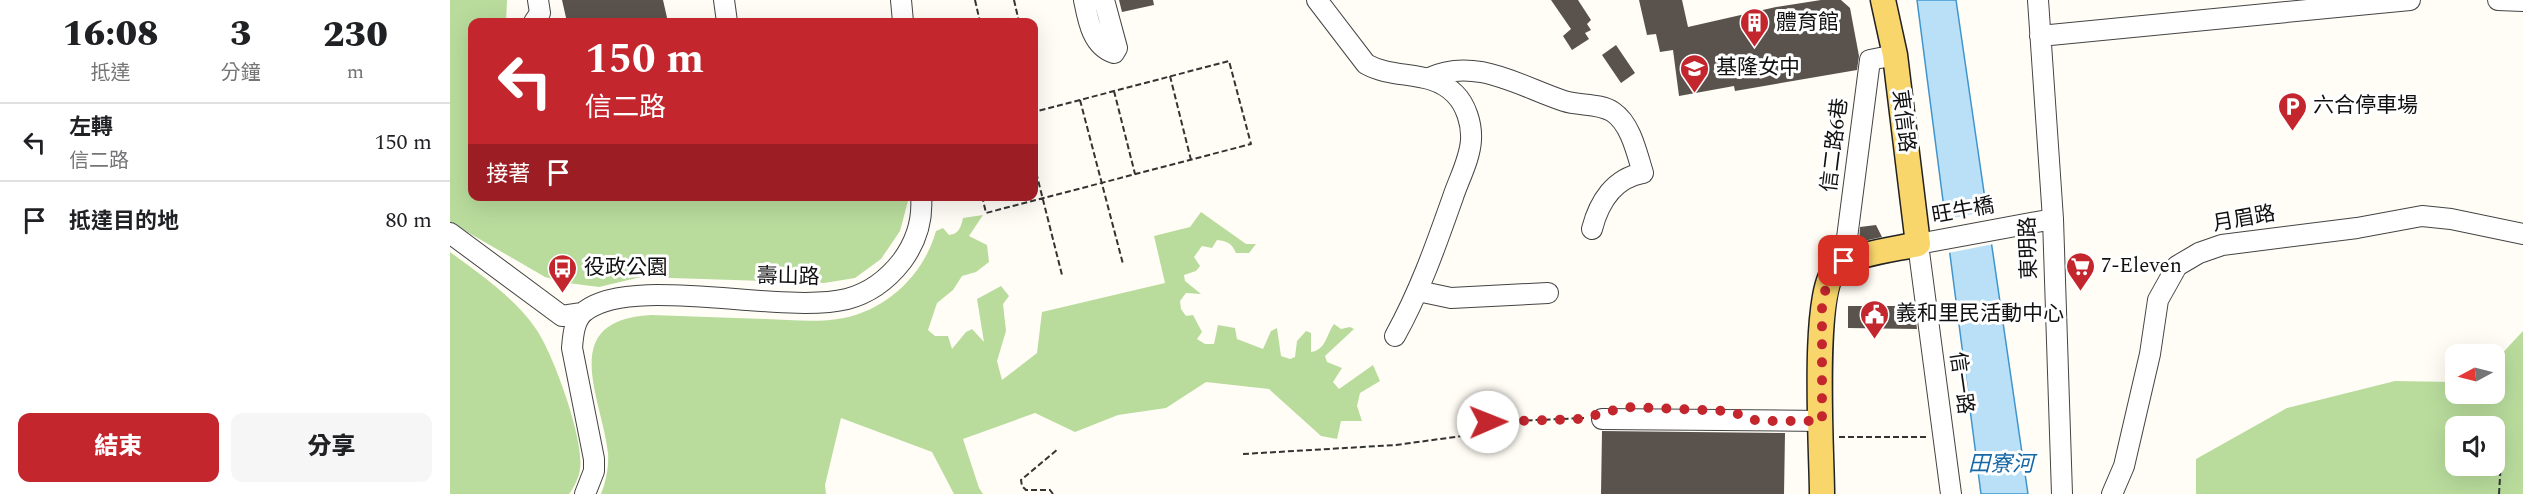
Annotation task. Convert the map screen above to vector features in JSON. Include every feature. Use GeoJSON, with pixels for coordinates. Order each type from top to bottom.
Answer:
{"type":"FeatureCollection","features":[{"type":"Feature","properties":{"kind":"main road","name":"東信路"},"geometry":{"type":"LineString","coordinates":[[1883,0],[1895,55],[1918,244]]}},
{"type":"Feature","properties":{"kind":"main road"},"geometry":{"type":"LineString","coordinates":[[1822,494],[1822,304],[1828,279],[1844,261],[1918,244]]}},
{"type":"Feature","properties":{"kind":"street"},"geometry":{"type":"LineString","coordinates":[[537,18],[540,13],[538,0]]}},
{"type":"Feature","properties":{"kind":"street"},"geometry":{"type":"LineString","coordinates":[[724,0],[726,18]]}},
{"type":"Feature","properties":{"kind":"street"},"geometry":{"type":"LineString","coordinates":[[901,0],[903,18]]}},
{"type":"Feature","properties":{"kind":"street"},"geometry":{"type":"LineString","coordinates":[[1084,0],[1094,35],[1101,46],[1114,53],[1117,48],[1116,40],[1104,0]]}},
{"type":"Feature","properties":{"kind":"street"},"geometry":{"type":"LineString","coordinates":[[1317,0],[1366,64],[1376,70],[1429,78],[1446,87],[1461,100],[1468,115],[1470,149],[1418,291],[1395,336]]}},
{"type":"Feature","properties":{"kind":"street","name":"東明路"},"geometry":{"type":"LineString","coordinates":[[2038,0],[2052,219],[2062,494]]}},
{"type":"Feature","properties":{"kind":"street"},"geometry":{"type":"LineString","coordinates":[[2040,36],[2410,0]]}},
{"type":"Feature","properties":{"kind":"street"},"geometry":{"type":"LineString","coordinates":[[2498,0],[2523,2]]}},
{"type":"Feature","properties":{"kind":"street","name":"信二路6巷"},"geometry":{"type":"LineString","coordinates":[[1844,261],[1870,60],[1895,55]]}},
{"type":"Feature","properties":{"kind":"street"},"geometry":{"type":"LineString","coordinates":[[1429,78],[1439,73],[1465,70],[1497,74],[1563,100],[1614,112],[1628,130],[1643,173],[1630,175],[1613,188],[1602,202],[1592,229]]}},
{"type":"Feature","properties":{"kind":"street","name":"壽山路"},"geometry":{"type":"LineString","coordinates":[[562,316],[637,296],[804,303],[825,303],[856,297],[881,283],[906,255],[919,226],[921,201]]}},
{"type":"Feature","properties":{"kind":"street","name":"月眉路"},"geometry":{"type":"LineString","coordinates":[[2112,494],[2124,466],[2150,354],[2158,300],[2177,266],[2199,253],[2222,245],[2357,228],[2422,216],[2451,219],[2523,234]]}},
{"type":"Feature","properties":{"kind":"street","name":"旺牛橋"},"geometry":{"type":"LineString","coordinates":[[1918,244],[2052,219]]}},
{"type":"Feature","properties":{"kind":"street"},"geometry":{"type":"LineString","coordinates":[[450,233],[569,323],[574,369],[594,459],[594,471],[585,494]]}},
{"type":"Feature","properties":{"kind":"street","name":"信一路"},"geometry":{"type":"LineString","coordinates":[[1918,244],[1951,494]]}},
{"type":"Feature","properties":{"kind":"street"},"geometry":{"type":"LineString","coordinates":[[1418,291],[1451,297],[1548,293]]}},
{"type":"Feature","properties":{"kind":"street"},"geometry":{"type":"LineString","coordinates":[[572,337],[587,310]]}},
{"type":"Feature","properties":{"kind":"street"},"geometry":{"type":"LineString","coordinates":[[1597,418],[1822,429]]}},
{"type":"Feature","properties":{"kind":"path"},"geometry":{"type":"LineString","coordinates":[[975,0],[979,18]]}},
{"type":"Feature","properties":{"kind":"path"},"geometry":{"type":"LineString","coordinates":[[1014,0],[1018,18]]}},
{"type":"Feature","properties":{"kind":"path"},"geometry":{"type":"LineString","coordinates":[[1038,111],[1230,61],[1251,144],[1038,199]]}},
{"type":"Feature","properties":{"kind":"path"},"geometry":{"type":"LineString","coordinates":[[1170,76],[1191,160]]}},
{"type":"Feature","properties":{"kind":"path"},"geometry":{"type":"LineString","coordinates":[[1114,91],[1135,174]]}},
{"type":"Feature","properties":{"kind":"path"},"geometry":{"type":"LineString","coordinates":[[1080,99],[1123,264]]}},
{"type":"Feature","properties":{"kind":"path"},"geometry":{"type":"LineString","coordinates":[[1038,181],[1062,275]]}},
{"type":"Feature","properties":{"kind":"path"},"geometry":{"type":"LineString","coordinates":[[983,201],[987,213],[1031,201]]}},
{"type":"Feature","properties":{"kind":"path"},"geometry":{"type":"LineString","coordinates":[[1243,454],[1396,445],[1462,436],[1488,422],[1597,418]]}},
{"type":"Feature","properties":{"kind":"path"},"geometry":{"type":"LineString","coordinates":[[1822,429],[1944,437]]}},
{"type":"Feature","properties":{"kind":"path"},"geometry":{"type":"LineString","coordinates":[[1053,494],[1050,490],[1026,490],[1022,486],[1022,480],[1058,449]]}},
{"type":"Feature","properties":{"kind":"path"},"geometry":{"type":"LineString","coordinates":[[2499,494],[2500,476]]}},
{"type":"Feature","properties":{"kind":"green space"},"geometry":{"type":"Polygon","coordinates":[[[450,0],[507,0],[506,18],[468,18],[468,201],[908,201],[900,231],[881,259],[855,278],[824,283],[641,277],[599,287],[568,283],[545,277],[450,222],[450,0]]]}},
{"type":"Feature","properties":{"kind":"green space"},"geometry":{"type":"Polygon","coordinates":[[[1201,212],[1246,244],[1256,244],[1249,253],[1236,253],[1229,243],[1217,240],[1212,248],[1202,246],[1194,257],[1200,266],[1196,271],[1184,275],[1185,281],[1201,294],[1186,293],[1180,301],[1181,309],[1186,316],[1193,315],[1202,332],[1197,339],[1205,344],[1214,344],[1218,325],[1235,328],[1237,339],[1263,349],[1271,331],[1277,328],[1281,356],[1290,359],[1295,357],[1297,341],[1306,331],[1311,333],[1311,352],[1323,345],[1334,324],[1341,329],[1350,327],[1354,329],[1325,356],[1327,362],[1342,368],[1333,382],[1339,389],[1373,365],[1380,381],[1360,393],[1357,406],[1362,421],[1341,421],[1337,439],[1321,436],[1269,389],[1206,382],[1166,408],[1118,415],[1075,432],[1035,413],[963,439],[983,494],[954,494],[932,452],[841,418],[825,485],[826,494],[601,494],[607,474],[608,453],[594,386],[592,365],[594,346],[603,331],[622,320],[651,315],[815,321],[844,318],[875,307],[902,287],[923,261],[936,231],[943,228],[949,235],[955,233],[963,218],[983,215],[969,236],[987,245],[989,262],[976,272],[962,276],[953,290],[937,303],[928,330],[935,336],[948,336],[952,349],[966,332],[972,329],[984,342],[977,299],[1001,286],[1009,296],[1003,304],[1006,331],[997,361],[1002,380],[1037,353],[1042,312],[1165,283],[1154,236],[1190,227],[1201,212]]]}},
{"type":"Feature","properties":{"kind":"green space"},"geometry":{"type":"Polygon","coordinates":[[[450,252],[518,307],[536,329],[551,357],[578,439],[580,469],[569,494],[450,494],[450,252]]]}},
{"type":"Feature","properties":{"kind":"green space"},"geometry":{"type":"Polygon","coordinates":[[[2523,331],[2523,494],[2196,494],[2196,459],[2287,408],[2395,381],[2445,382],[2445,404],[2505,404],[2505,350],[2523,331]]]}},
{"type":"Feature","properties":{"kind":"water","name":"田寮河"},"geometry":{"type":"Polygon","coordinates":[[[1917,0],[1956,0],[2028,494],[1981,494],[1917,0]]]}},
{"type":"Feature","properties":{"kind":"pier"},"geometry":{"type":"Polygon","coordinates":[[[1989,211],[1994,244],[1948,253],[1943,220],[1989,211]]]}},
{"type":"Feature","properties":{"kind":"building"},"geometry":{"type":"Polygon","coordinates":[[[562,0],[663,0],[667,18],[566,18],[562,0]]]}},
{"type":"Feature","properties":{"kind":"building"},"geometry":{"type":"Polygon","coordinates":[[[1119,0],[1153,0],[1154,5],[1122,12],[1119,0]]]}},
{"type":"Feature","properties":{"kind":"building"},"geometry":{"type":"Polygon","coordinates":[[[1551,0],[1578,0],[1591,20],[1587,24],[1591,30],[1585,33],[1589,39],[1572,50],[1563,36],[1571,29],[1551,0]]]}},
{"type":"Feature","properties":{"kind":"building"},"geometry":{"type":"Polygon","coordinates":[[[1639,0],[1682,0],[1688,27],[1776,7],[1821,0],[1841,0],[1850,8],[1859,56],[1857,70],[1735,91],[1734,86],[1679,96],[1673,50],[1660,52],[1656,34],[1647,35],[1639,0]]]}},
{"type":"Feature","properties":{"kind":"building"},"geometry":{"type":"Polygon","coordinates":[[[1616,45],[1635,73],[1621,83],[1602,55],[1616,45]]]}},
{"type":"Feature","properties":{"kind":"building"},"geometry":{"type":"Polygon","coordinates":[[[1876,225],[1882,237],[1859,242],[1860,227],[1876,225]]]}},
{"type":"Feature","properties":{"kind":"building"},"geometry":{"type":"Polygon","coordinates":[[[1848,306],[1914,306],[1917,329],[1848,328],[1848,306]]]}},
{"type":"Feature","properties":{"kind":"building"},"geometry":{"type":"Polygon","coordinates":[[[1602,431],[1785,433],[1784,494],[1601,494],[1602,431]]]}},
{"type":"Feature","properties":{"kind":"place","name":"體育館"},"geometry":{"type":"Point","coordinates":[1755,48]}},
{"type":"Feature","properties":{"kind":"place","name":"基隆女中"},"geometry":{"type":"Point","coordinates":[1695,94]}},
{"type":"Feature","properties":{"kind":"place","name":"六合停車場"},"geometry":{"type":"Point","coordinates":[2292,132]}},
{"type":"Feature","properties":{"kind":"place","name":"7-Eleven"},"geometry":{"type":"Point","coordinates":[2080,292]}},
{"type":"Feature","properties":{"kind":"place","name":"役政公園"},"geometry":{"type":"Point","coordinates":[563,294]}},
{"type":"Feature","properties":{"kind":"place","name":"義和里民活動中心"},"geometry":{"type":"Point","coordinates":[1875,340]}},
{"type":"Feature","properties":{"kind":"route"},"geometry":{"type":"LineString","coordinates":[[1488,422],[1580,419],[1626,407],[1729,411],[1758,421],[1822,421],[1822,304],[1828,279],[1834,269],[1844,261]]}}]}
